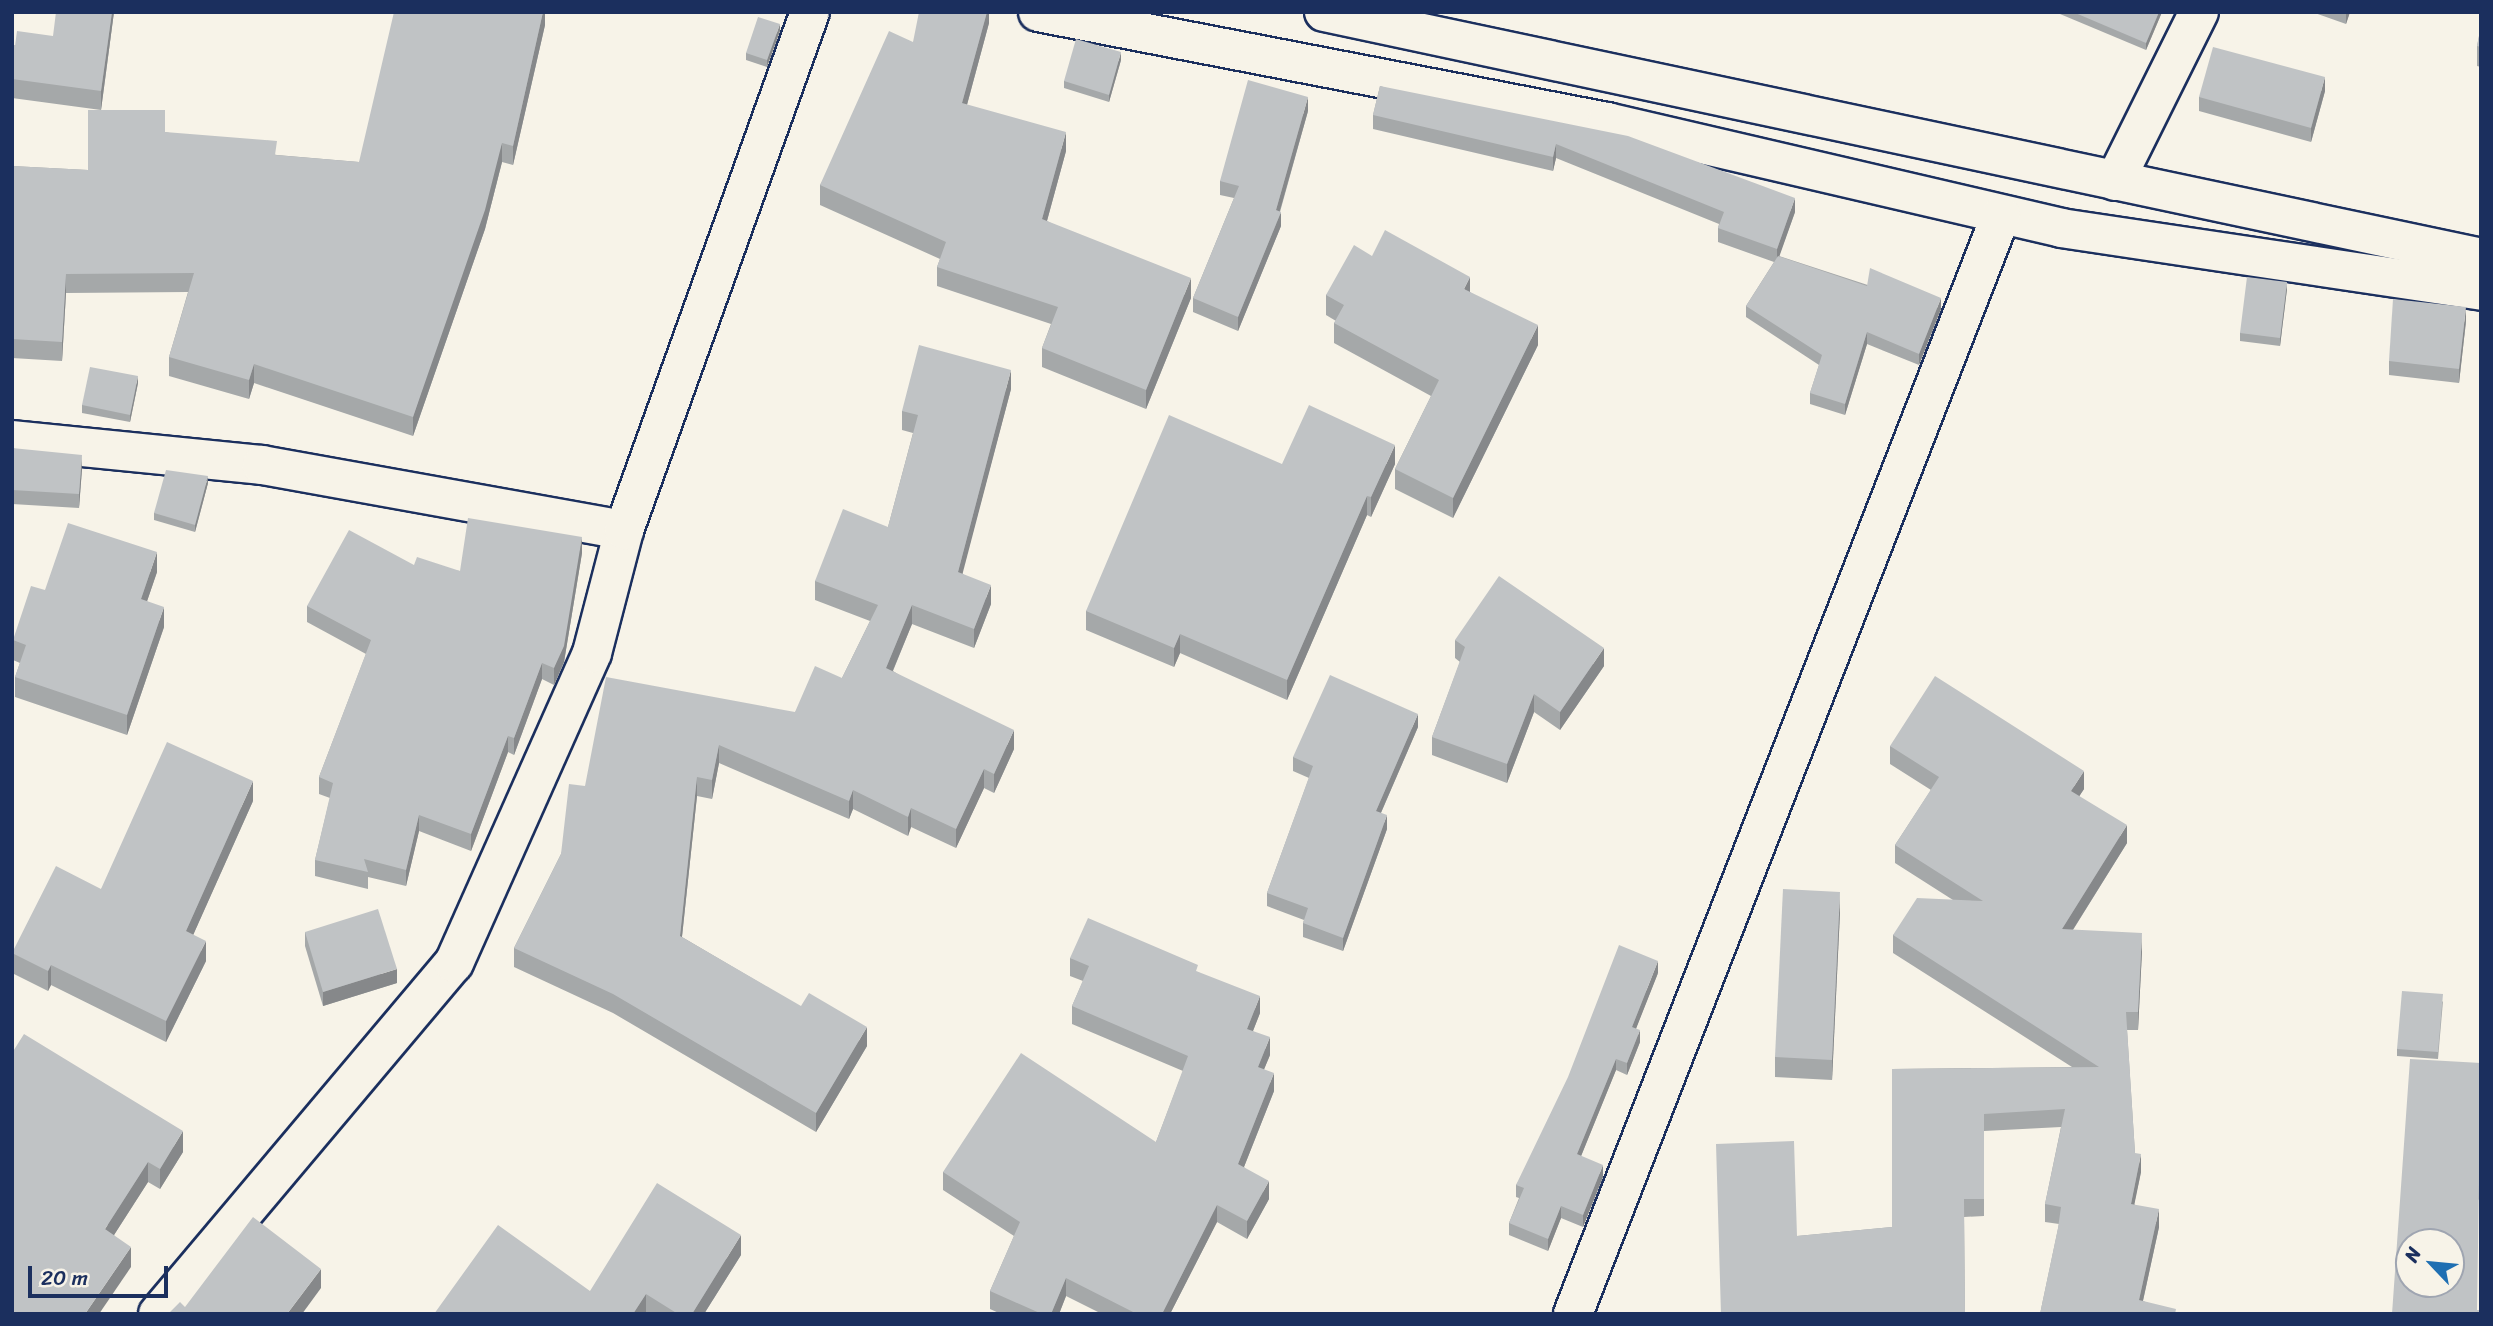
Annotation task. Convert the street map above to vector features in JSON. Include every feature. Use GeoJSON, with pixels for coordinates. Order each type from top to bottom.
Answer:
{"type":"FeatureCollection","features":[{"type":"Feature","properties":{"kind":"street"},"geometry":{"type":"LineString","coordinates":[[158,1314],[454,963],[592,653],[624,530],[810,12]]}},
{"type":"Feature","properties":{"kind":"street"},"geometry":{"type":"LineString","coordinates":[[1038,12],[1606,122],[2001,215],[2481,291]]}},
{"type":"Feature","properties":{"kind":"street"},"geometry":{"type":"LineString","coordinates":[[1324,12],[2481,258]]}},
{"type":"Feature","properties":{"kind":"street"},"geometry":{"type":"LineString","coordinates":[[2115,181],[2199,12]]}},
{"type":"Feature","properties":{"kind":"street"},"geometry":{"type":"LineString","coordinates":[[1606,122],[1616,72]]}},
{"type":"Feature","properties":{"kind":"street"},"geometry":{"type":"LineString","coordinates":[[1573,1314],[2001,215]]}},
{"type":"Feature","properties":{"kind":"street"},"geometry":{"type":"LineString","coordinates":[[12,440],[262,465],[624,530]]}},
{"type":"Feature","properties":{"kind":"building"},"geometry":{"type":"Polygon","coordinates":[[[56,12],[112,12],[101,91],[12,79],[12,46],[15,46],[17,31],[53,36],[56,12]]]}},
{"type":"Feature","properties":{"kind":"building"},"geometry":{"type":"Polygon","coordinates":[[[394,12],[543,12],[513,146],[502,143],[485,210],[413,417],[254,364],[249,380],[169,357],[194,273],[66,274],[62,342],[12,339],[12,166],[88,170],[88,110],[165,110],[165,132],[277,141],[275,155],[359,162],[394,12]]]}},
{"type":"Feature","properties":{"kind":"building"},"geometry":{"type":"Polygon","coordinates":[[[919,12],[987,12],[962,103],[1066,132],[1042,219],[1191,278],[1146,390],[1042,348],[1058,307],[937,267],[946,242],[820,185],[889,31],[913,42],[919,12]]]}},
{"type":"Feature","properties":{"kind":"building"},"geometry":{"type":"Polygon","coordinates":[[[2073,12],[2159,12],[2146,43],[2073,12]]]}},
{"type":"Feature","properties":{"kind":"building"},"geometry":{"type":"Polygon","coordinates":[[[758,17],[780,24],[767,60],[746,53],[758,17]]]}},
{"type":"Feature","properties":{"kind":"building"},"geometry":{"type":"Polygon","coordinates":[[[2481,26],[2481,47],[2477,46],[2481,26]]]}},
{"type":"Feature","properties":{"kind":"building"},"geometry":{"type":"Polygon","coordinates":[[[1076,39],[1121,52],[1109,95],[1064,81],[1076,39]]]}},
{"type":"Feature","properties":{"kind":"building"},"geometry":{"type":"Polygon","coordinates":[[[2213,47],[2325,77],[2311,128],[2199,97],[2213,47]]]}},
{"type":"Feature","properties":{"kind":"building"},"geometry":{"type":"Polygon","coordinates":[[[1248,80],[1308,97],[1276,210],[1281,212],[1238,317],[1193,298],[1239,186],[1220,181],[1248,80]]]}},
{"type":"Feature","properties":{"kind":"building"},"geometry":{"type":"Polygon","coordinates":[[[1380,86],[1628,136],[1795,198],[1777,249],[1718,228],[1724,212],[1556,144],[1553,157],[1373,115],[1380,86]]]}},
{"type":"Feature","properties":{"kind":"building"},"geometry":{"type":"Polygon","coordinates":[[[1385,230],[1470,277],[1464,289],[1538,325],[1453,498],[1395,469],[1439,380],[1334,323],[1344,305],[1326,295],[1354,245],[1372,256],[1385,230]]]}},
{"type":"Feature","properties":{"kind":"building"},"geometry":{"type":"Polygon","coordinates":[[[1778,256],[1867,286],[1870,268],[1941,298],[1919,354],[1867,332],[1845,404],[1810,393],[1822,355],[1746,306],[1778,256]]]}},
{"type":"Feature","properties":{"kind":"building"},"geometry":{"type":"Polygon","coordinates":[[[2247,277],[2287,282],[2280,338],[2240,333],[2247,277]]]}},
{"type":"Feature","properties":{"kind":"building"},"geometry":{"type":"Polygon","coordinates":[[[2393,299],[2466,307],[2459,369],[2389,361],[2393,299]]]}},
{"type":"Feature","properties":{"kind":"building"},"geometry":{"type":"Polygon","coordinates":[[[919,345],[1011,370],[958,572],[991,585],[974,629],[912,605],[886,668],[1014,730],[994,774],[984,769],[956,829],[911,808],[908,817],[853,790],[849,801],[719,745],[712,780],[697,777],[680,936],[801,1006],[809,993],[867,1027],[816,1113],[613,994],[514,948],[561,854],[569,784],[585,786],[606,677],[795,712],[815,666],[842,678],[878,605],[815,581],[843,509],[888,527],[918,415],[902,411],[919,345]]]}},
{"type":"Feature","properties":{"kind":"building"},"geometry":{"type":"Polygon","coordinates":[[[90,367],[138,376],[130,415],[82,405],[90,367]]]}},
{"type":"Feature","properties":{"kind":"building"},"geometry":{"type":"Polygon","coordinates":[[[1309,405],[1395,445],[1371,497],[1367,496],[1287,680],[1180,634],[1174,648],[1086,611],[1169,415],[1282,464],[1309,405]]]}},
{"type":"Feature","properties":{"kind":"building"},"geometry":{"type":"Polygon","coordinates":[[[12,448],[82,455],[79,494],[12,490],[12,448]]]}},
{"type":"Feature","properties":{"kind":"building"},"geometry":{"type":"Polygon","coordinates":[[[166,470],[208,476],[195,525],[154,513],[166,470]]]}},
{"type":"Feature","properties":{"kind":"building"},"geometry":{"type":"Polygon","coordinates":[[[468,518],[582,537],[564,646],[554,668],[542,663],[514,738],[508,736],[471,834],[419,815],[406,870],[364,859],[368,872],[315,860],[333,783],[319,777],[371,640],[307,606],[349,530],[414,565],[417,557],[460,571],[468,518]]]}},
{"type":"Feature","properties":{"kind":"building"},"geometry":{"type":"Polygon","coordinates":[[[68,523],[157,552],[141,599],[164,607],[127,715],[15,677],[26,645],[13,640],[31,586],[45,590],[68,523]]]}},
{"type":"Feature","properties":{"kind":"building"},"geometry":{"type":"Polygon","coordinates":[[[1499,576],[1604,648],[1560,712],[1534,694],[1507,764],[1432,737],[1465,647],[1455,640],[1499,576]]]}},
{"type":"Feature","properties":{"kind":"building"},"geometry":{"type":"Polygon","coordinates":[[[1330,675],[1418,714],[1376,811],[1387,815],[1343,938],[1303,923],[1308,908],[1267,893],[1313,766],[1293,757],[1330,675]]]}},
{"type":"Feature","properties":{"kind":"building"},"geometry":{"type":"Polygon","coordinates":[[[1935,676],[2084,771],[2071,791],[2127,825],[2062,929],[2142,933],[2138,1012],[2126,1012],[2135,1153],[2141,1154],[2131,1204],[2159,1209],[2139,1300],[2176,1309],[2175,1314],[2040,1314],[2061,1207],[2045,1204],[2065,1109],[1984,1114],[1984,1199],[1964,1199],[1965,1314],[1721,1314],[1716,1144],[1794,1141],[1797,1236],[1892,1227],[1892,1069],[2099,1067],[1893,935],[1917,898],[1983,901],[1895,845],[1939,777],[1890,746],[1935,676]]]}},
{"type":"Feature","properties":{"kind":"building"},"geometry":{"type":"Polygon","coordinates":[[[167,742],[253,781],[186,931],[206,941],[166,1021],[51,965],[48,971],[12,953],[56,866],[101,889],[167,742]]]}},
{"type":"Feature","properties":{"kind":"building"},"geometry":{"type":"Polygon","coordinates":[[[1783,889],[1840,892],[1832,1060],[1775,1057],[1783,889]]]}},
{"type":"Feature","properties":{"kind":"building"},"geometry":{"type":"Polygon","coordinates":[[[378,909],[397,969],[323,992],[305,932],[378,909]]]}},
{"type":"Feature","properties":{"kind":"building"},"geometry":{"type":"Polygon","coordinates":[[[1088,918],[1198,965],[1196,971],[1260,996],[1247,1029],[1270,1037],[1258,1067],[1274,1073],[1238,1164],[1269,1181],[1247,1221],[1217,1205],[1162,1314],[1137,1314],[1066,1278],[1051,1314],[1042,1314],[990,1291],[1020,1222],[943,1172],[1021,1053],[1156,1142],[1188,1056],[1072,1006],[1089,966],[1070,958],[1088,918]]]}},
{"type":"Feature","properties":{"kind":"building"},"geometry":{"type":"Polygon","coordinates":[[[1619,945],[1658,961],[1632,1027],[1640,1030],[1627,1063],[1616,1059],[1577,1154],[1603,1165],[1583,1215],[1561,1206],[1548,1239],[1509,1223],[1524,1188],[1516,1185],[1568,1077],[1619,945]]]}},
{"type":"Feature","properties":{"kind":"building"},"geometry":{"type":"Polygon","coordinates":[[[2402,991],[2443,994],[2438,1052],[2397,1049],[2402,991]]]}},
{"type":"Feature","properties":{"kind":"building"},"geometry":{"type":"Polygon","coordinates":[[[24,1034],[183,1131],[160,1169],[148,1162],[105,1229],[131,1247],[85,1314],[12,1314],[12,1053],[24,1034]]]}},
{"type":"Feature","properties":{"kind":"building"},"geometry":{"type":"Polygon","coordinates":[[[2410,1059],[2481,1063],[2477,1310],[2481,1310],[2481,1314],[2392,1314],[2395,1272],[2395,1298],[2465,1298],[2465,1228],[2398,1228],[2410,1059]]]}},
{"type":"Feature","properties":{"kind":"building"},"geometry":{"type":"Polygon","coordinates":[[[657,1183],[741,1235],[692,1314],[678,1314],[646,1294],[633,1314],[434,1314],[498,1225],[590,1291],[657,1183]]]}},
{"type":"Feature","properties":{"kind":"building"},"geometry":{"type":"Polygon","coordinates":[[[253,1217],[321,1269],[287,1314],[168,1314],[180,1302],[185,1307],[253,1217]]]}}]}
